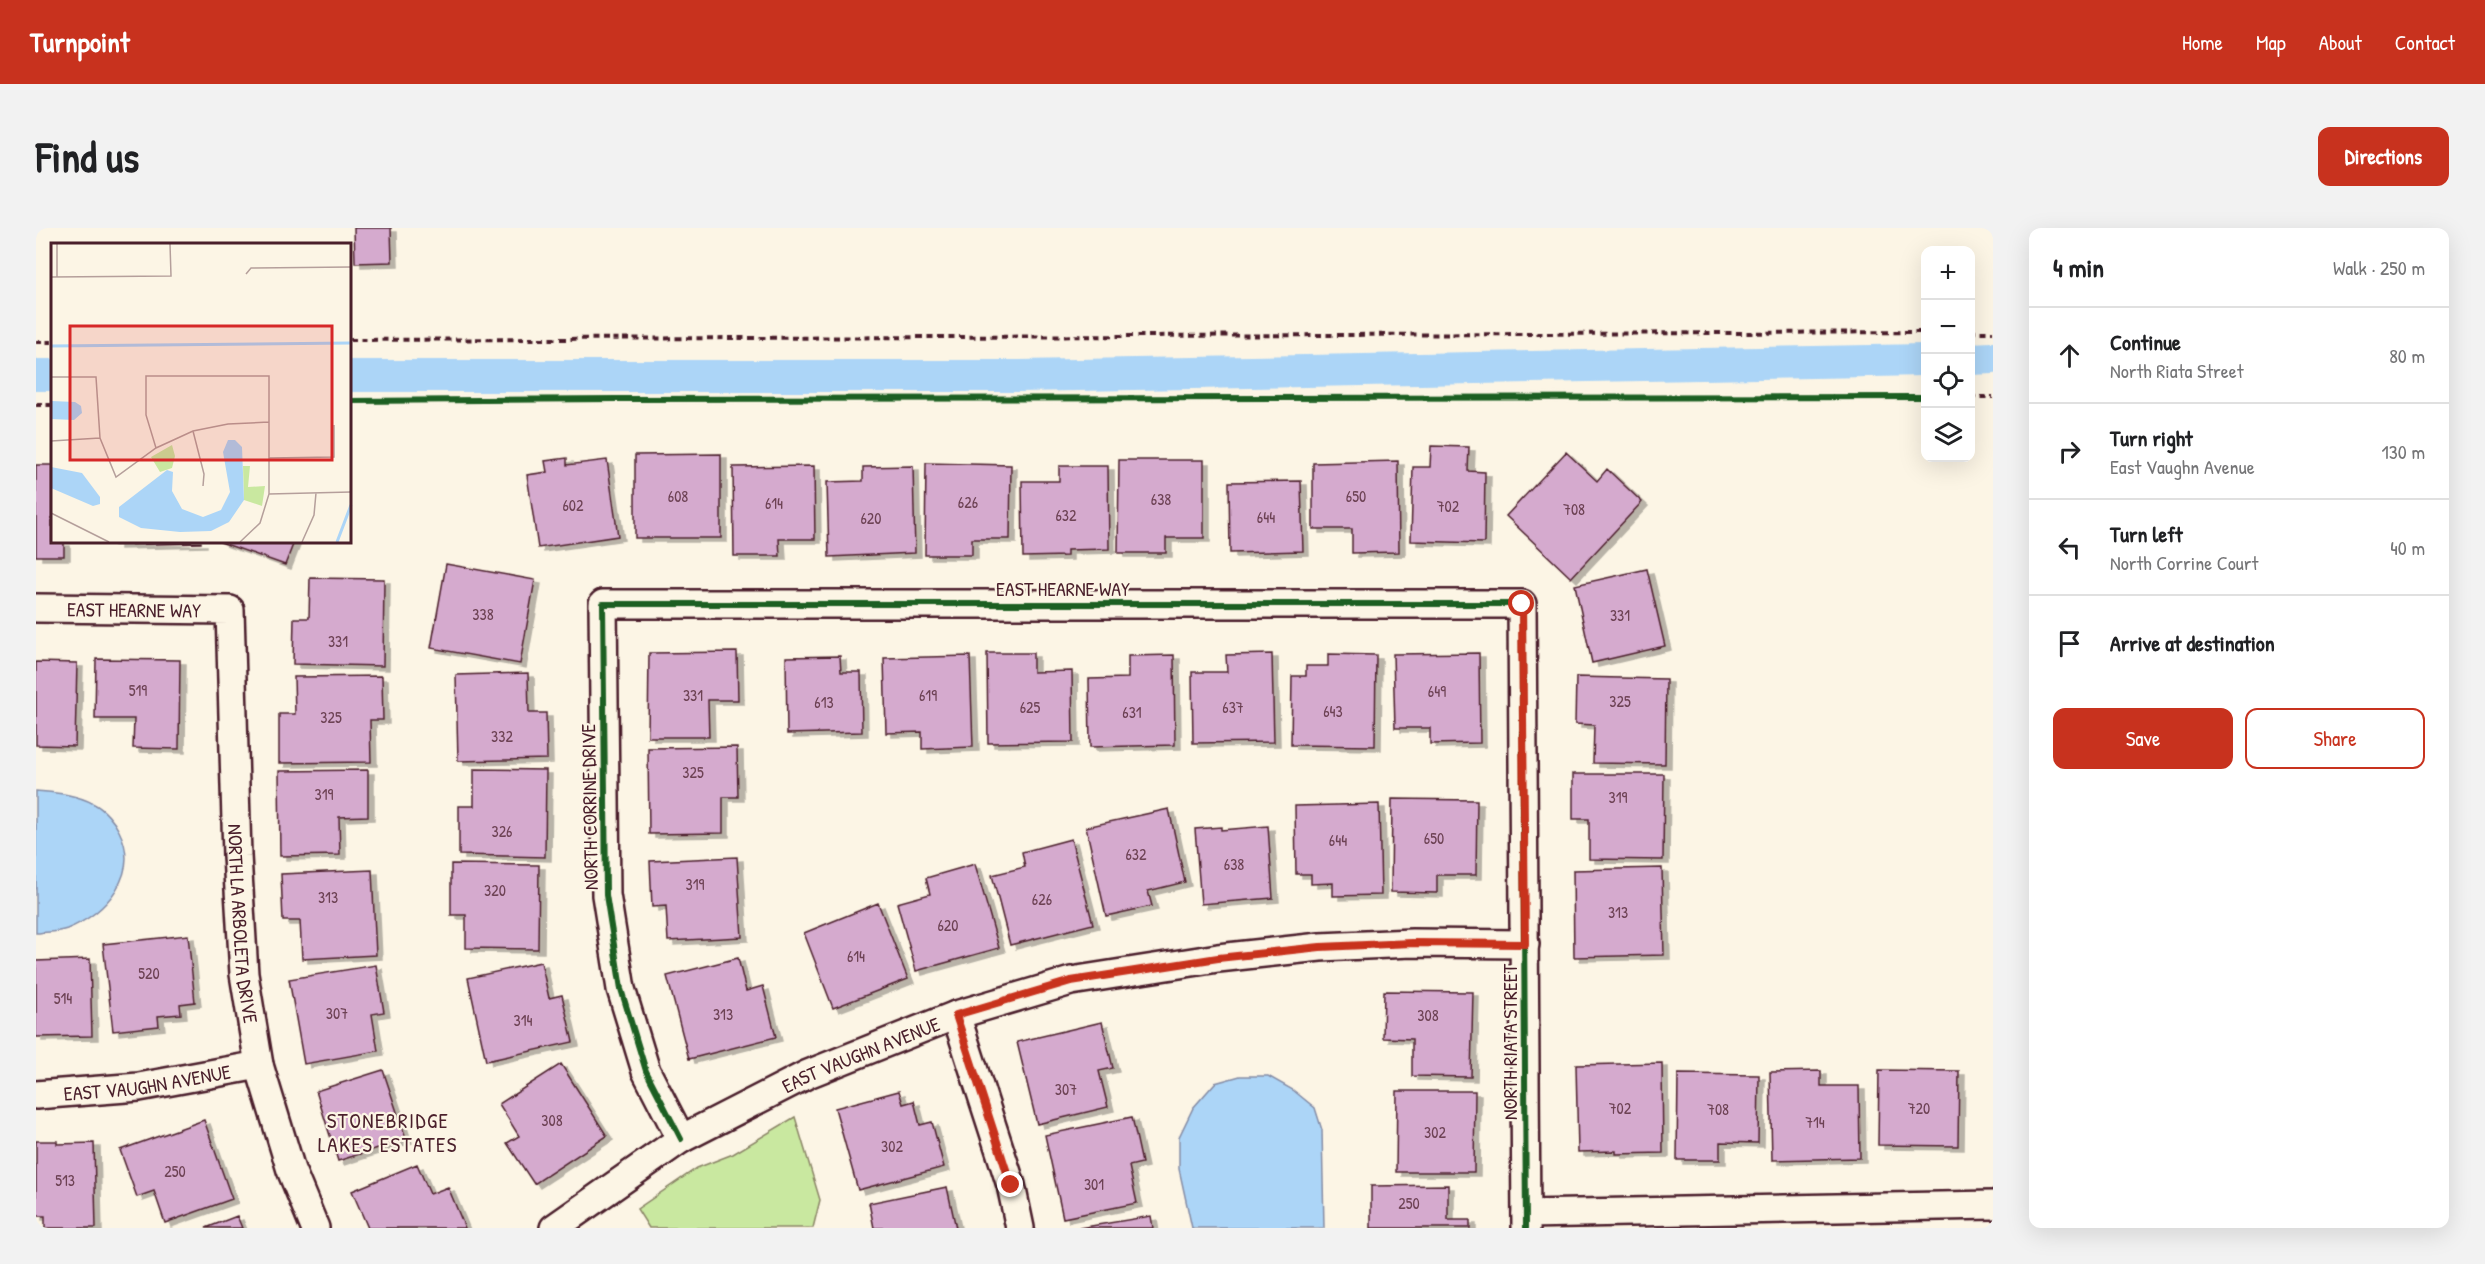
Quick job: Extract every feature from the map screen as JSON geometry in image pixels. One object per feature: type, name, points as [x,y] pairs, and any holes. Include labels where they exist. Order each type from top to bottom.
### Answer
[{"type":"street","name":"EAST HEARNE WAY","points":[[603,604],[1522,604]]},
{"type":"street","name":"NORTH CORRINE DRIVE","points":[[603,604],[606,896],[621,988],[646,1071],[681,1139]]},
{"type":"street","name":"NORTH RIATA STREET","points":[[1522,604],[1526,1221]]},
{"type":"street","name":"EAST HEARNE WAY","points":[[36,608],[230,610]]},
{"type":"street","name":"NORTH LA ARBOLETA DRIVE","points":[[230,610],[237,856],[244,962],[259,1065],[291,1170],[315,1228]]},
{"type":"street","name":"EAST VAUGHN AVENUE","points":[[554,1228],[681,1139],[808,1074],[956,1015],[1071,981],[1218,958],[1320,947],[1412,943],[1525,944]]},
{"type":"street","points":[[956,1015],[1011,1185],[1020,1228]]},
{"type":"street","name":"EAST VAUGHN AVENUE","points":[[36,1095],[139,1087],[259,1065]]},
{"type":"street","points":[[1526,1221],[1993,1205]]},
{"type":"path","points":[[351,340],[1921,332]]},
{"type":"path","points":[[1975,332],[1993,332]]},
{"type":"path","points":[[351,402],[618,399],[1921,397]]},
{"type":"path","points":[[1975,397],[1993,397]]},
{"type":"green space","points":[[795,1117],[820,1200],[813,1228],[649,1228],[637,1209],[697,1168],[733,1154]]},
{"type":"water","points":[[36,791],[73,796],[101,809],[112,819],[119,831],[125,847],[126,862],[116,890],[95,913],[67,929],[39,933],[36,933]]},
{"type":"water","points":[[1240,1076],[1268,1076],[1293,1090],[1315,1108],[1322,1130],[1324,1228],[1192,1228],[1179,1169],[1179,1137],[1193,1108],[1215,1083]]},
{"type":"building","points":[[354,228],[391,228],[392,262],[355,263]]},
{"type":"building","points":[[1431,446],[1469,447],[1468,471],[1485,472],[1484,543],[1411,541],[1413,467],[1430,467]]},
{"type":"building","points":[[1566,452],[1597,481],[1607,469],[1642,502],[1571,578],[1506,516]]},
{"type":"building","points":[[721,454],[721,538],[635,538],[635,455]]},
{"type":"building","points":[[567,458],[567,465],[607,460],[618,536],[538,548],[527,475],[547,472],[545,461]]},
{"type":"building","points":[[1119,460],[1204,460],[1204,538],[1166,538],[1166,553],[1118,553]]},
{"type":"building","points":[[1398,461],[1399,552],[1352,553],[1352,529],[1313,529],[1313,463]]},
{"type":"building","points":[[926,463],[1011,465],[1010,539],[972,539],[972,555],[925,555]]},
{"type":"building","points":[[36,465],[51,465],[51,543],[64,543],[64,556],[36,556]]},
{"type":"building","points":[[814,466],[815,539],[779,539],[780,556],[734,556],[733,467]]},
{"type":"building","points":[[913,466],[915,553],[829,557],[827,482],[863,481],[863,467]]},
{"type":"building","points":[[1059,466],[1108,466],[1109,549],[1067,550],[1067,556],[1023,557],[1022,481],[1059,481]]},
{"type":"building","points":[[1301,481],[1303,551],[1230,553],[1229,482]]},
{"type":"building","points":[[114,543],[201,543],[114,545]]},
{"type":"building","points":[[223,543],[294,543],[285,565]]},
{"type":"building","points":[[446,564],[535,580],[520,664],[431,648]]},
{"type":"building","points":[[1647,569],[1665,646],[1592,663],[1575,585]]},
{"type":"building","points":[[310,578],[384,579],[383,666],[293,664],[294,618],[309,618]]},
{"type":"building","points":[[737,652],[738,700],[708,700],[709,737],[648,737],[649,653]]},
{"type":"building","points":[[987,653],[1033,653],[1033,672],[1072,671],[1073,742],[988,743]]},
{"type":"building","points":[[1479,653],[1480,743],[1430,744],[1430,728],[1395,728],[1393,654]]},
{"type":"building","points":[[1272,654],[1274,742],[1193,743],[1192,672],[1227,672],[1226,655]]},
{"type":"building","points":[[1328,654],[1376,655],[1375,746],[1291,745],[1292,676],[1306,676],[1306,666],[1328,666]]},
{"type":"building","points":[[1174,655],[1175,745],[1090,747],[1089,679],[1128,678],[1128,656]]},
{"type":"building","points":[[840,656],[841,672],[861,672],[862,732],[787,734],[786,657]]},
{"type":"building","points":[[970,656],[973,747],[922,749],[922,732],[886,733],[884,658]]},
{"type":"building","points":[[96,659],[180,660],[179,749],[133,748],[134,719],[95,719]]},
{"type":"building","points":[[36,662],[77,663],[75,746],[36,745]]},
{"type":"building","points":[[528,673],[529,713],[546,713],[547,759],[458,761],[456,675]]},
{"type":"building","points":[[382,676],[383,720],[370,720],[371,762],[279,763],[279,714],[295,714],[294,677]]},
{"type":"building","points":[[1576,677],[1666,679],[1665,764],[1593,763],[1594,725],[1575,724]]},
{"type":"building","points":[[737,747],[738,797],[723,797],[723,833],[649,834],[648,748]]},
{"type":"building","points":[[474,769],[546,770],[545,857],[459,855],[459,806],[474,806]]},
{"type":"building","points":[[368,770],[368,816],[339,817],[340,855],[280,856],[279,771]]},
{"type":"building","points":[[1573,774],[1664,774],[1663,860],[1589,859],[1589,819],[1573,819]]},
{"type":"building","points":[[1392,799],[1477,800],[1476,875],[1437,875],[1437,893],[1391,892]]},
{"type":"building","points":[[1379,804],[1381,895],[1333,896],[1333,883],[1311,884],[1311,874],[1296,874],[1295,806]]},
{"type":"building","points":[[1169,809],[1185,882],[1148,891],[1152,906],[1106,916],[1086,827]]},
{"type":"building","points":[[1268,826],[1273,898],[1201,904],[1195,829],[1221,827],[1221,830]]},
{"type":"building","points":[[1071,839],[1093,924],[1010,945],[992,875],[1025,867],[1022,852]]},
{"type":"building","points":[[737,857],[742,937],[668,941],[666,906],[652,907],[650,861]]},
{"type":"building","points":[[451,864],[539,865],[538,949],[466,948],[466,915],[451,915]]},
{"type":"building","points":[[975,864],[999,948],[916,971],[897,903],[930,894],[926,878]]},
{"type":"building","points":[[1662,868],[1664,955],[1574,957],[1573,870]]},
{"type":"building","points":[[372,870],[376,955],[302,959],[300,921],[283,921],[281,874]]},
{"type":"building","points":[[878,903],[908,979],[833,1008],[804,933]]},
{"type":"building","points":[[188,935],[195,1002],[180,1004],[181,1014],[158,1016],[159,1026],[113,1031],[103,944]]},
{"type":"building","points":[[738,958],[746,991],[763,986],[776,1037],[689,1059],[667,976]]},
{"type":"building","points":[[90,959],[92,1036],[36,1037],[36,961]]},
{"type":"building","points":[[541,962],[549,998],[562,995],[573,1042],[486,1061],[468,978]]},
{"type":"building","points":[[376,965],[384,1012],[372,1014],[378,1051],[304,1064],[289,979]]},
{"type":"building","points":[[1384,991],[1473,992],[1471,1077],[1412,1076],[1412,1039],[1383,1038]]},
{"type":"building","points":[[1102,1022],[1113,1068],[1099,1071],[1108,1107],[1037,1124],[1017,1042]]},
{"type":"building","points":[[1662,1063],[1663,1153],[1578,1152],[1576,1065]]},
{"type":"building","points":[[561,1064],[607,1136],[534,1184],[507,1143],[519,1136],[499,1104]]},
{"type":"building","points":[[383,1070],[406,1139],[338,1161],[316,1091]]},
{"type":"building","points":[[1879,1070],[1959,1071],[1958,1146],[1878,1145]]},
{"type":"building","points":[[1821,1071],[1821,1086],[1859,1086],[1860,1158],[1772,1160],[1770,1072]]},
{"type":"building","points":[[1678,1074],[1759,1075],[1758,1143],[1720,1142],[1720,1160],[1677,1160]]},
{"type":"building","points":[[899,1091],[903,1104],[914,1101],[920,1125],[932,1122],[944,1167],[858,1190],[835,1108]]},
{"type":"building","points":[[1397,1091],[1475,1091],[1474,1172],[1396,1172]]},
{"type":"building","points":[[1132,1117],[1142,1163],[1129,1166],[1137,1203],[1063,1218],[1045,1135]]},
{"type":"building","points":[[204,1120],[232,1199],[165,1223],[154,1191],[137,1197],[120,1150]]},
{"type":"building","points":[[36,1141],[57,1141],[57,1144],[94,1143],[96,1228],[45,1228],[45,1216],[36,1216]]},
{"type":"building","points":[[417,1164],[430,1194],[448,1187],[465,1228],[368,1228],[352,1191]]},
{"type":"building","points":[[1448,1185],[1448,1220],[1470,1220],[1470,1228],[1371,1228],[1371,1186]]},
{"type":"building","points":[[947,1187],[956,1228],[874,1228],[869,1203]]},
{"type":"building","points":[[237,1216],[242,1228],[206,1228]]},
{"type":"building","points":[[1151,1216],[1153,1228],[1079,1228]]},
{"type":"waterway","points":[[1975,359],[1993,358]]},
{"type":"waterway","points":[[351,376],[1019,376],[1921,360]]},
{"type":"waterway","points":[[36,375],[51,375]]},
{"type":"cycle path","points":[[351,401],[1921,397]]},
{"type":"cycle path","points":[[681,1139],[646,1071],[621,989],[606,895],[603,604],[1522,604],[1526,1228]]},
{"type":"district","name":"STONEBRIDGE LAKES ESTATES","points":[[388,1132]]},
{"type":"route","points":[[1011,1185],[956,1015],[1071,981],[1218,958],[1320,947],[1412,943],[1525,944],[1522,604]]}]
